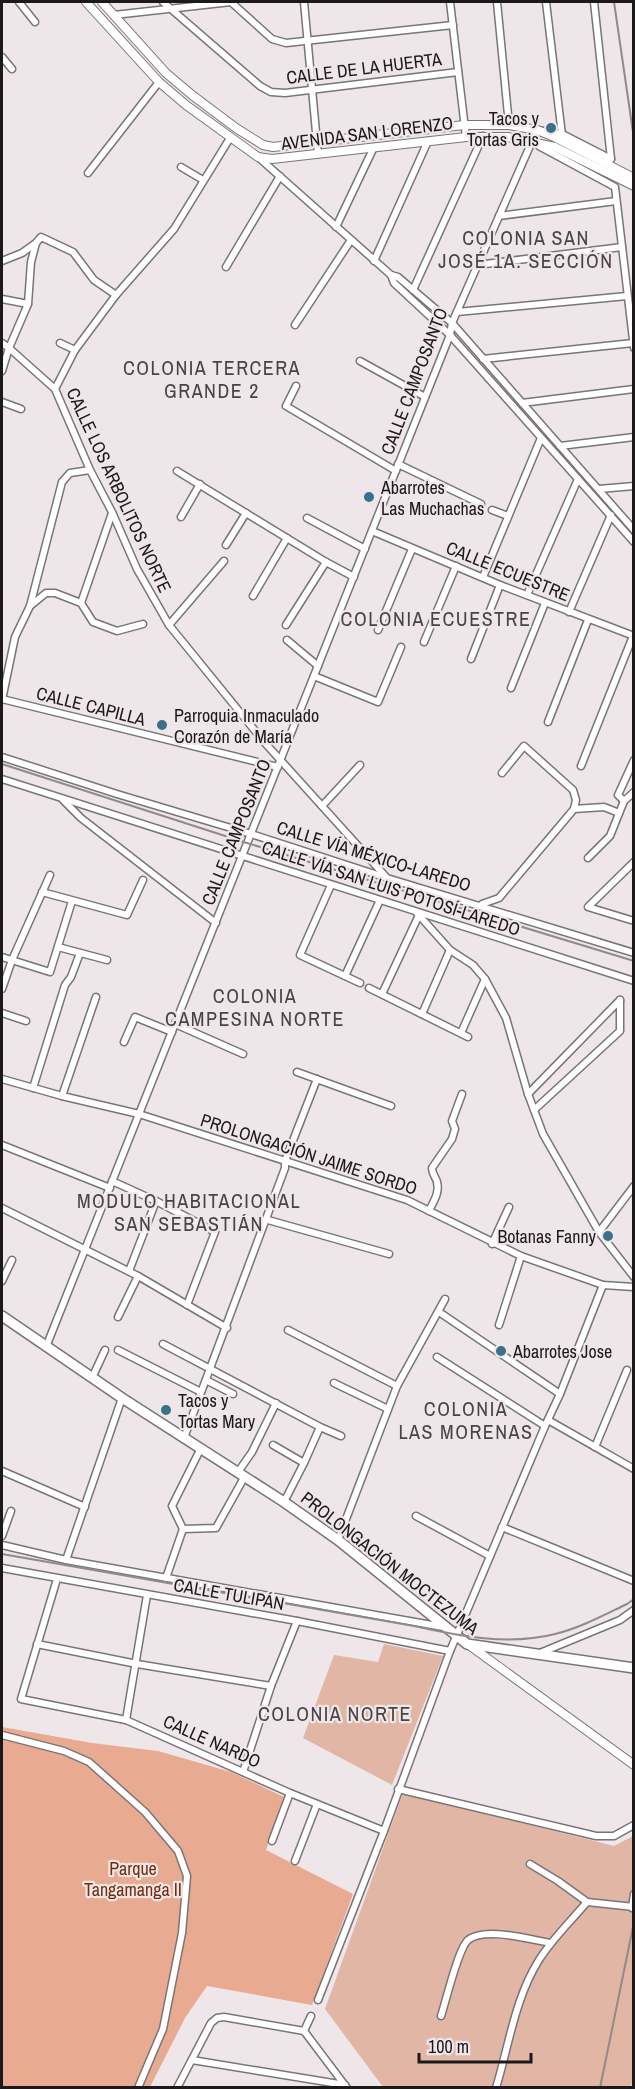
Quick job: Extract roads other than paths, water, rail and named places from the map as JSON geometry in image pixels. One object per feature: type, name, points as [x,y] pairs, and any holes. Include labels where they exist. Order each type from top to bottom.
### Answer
[{"type":"main road","name":"PROLONGACIÓN MOCTEZUMA","points":[[2,1316],[338,1540],[467,1644]]},
{"type":"main road","points":[[467,1644],[633,1668]]},
{"type":"street","points":[[19,2],[35,22]]},
{"type":"street","name":"AVENIDA SAN LORENZO","points":[[86,2],[159,82],[258,157],[272,159],[466,137],[507,137],[581,155],[633,178]]},
{"type":"street","name":"AVENIDA SAN LORENZO","points":[[102,2],[175,81],[236,128],[263,145],[273,147],[464,125],[509,125],[561,137],[611,159],[594,2]]},
{"type":"street","name":"CALLE DE LA HUERTA","points":[[163,2],[260,86],[271,92],[285,93],[458,72]]},
{"type":"street","points":[[114,15],[231,2],[272,39],[286,43],[453,25]]},
{"type":"street","points":[[304,2],[318,154]]},
{"type":"street","points":[[450,2],[466,137]]},
{"type":"street","points":[[497,2],[509,125]]},
{"type":"street","points":[[546,2],[561,137]]},
{"type":"street","points":[[2,57],[12,69]]},
{"type":"street","points":[[88,173],[159,82]]},
{"type":"street","name":"CALLE CAMPOSANTO","points":[[46,1347],[450,336],[452,323],[537,130]]},
{"type":"street","points":[[390,133],[392,145]]},
{"type":"street","points":[[413,290],[483,136]]},
{"type":"street","name":"AVENIDA SAN LORENZO","points":[[561,137],[581,155],[633,186]]},
{"type":"street","points":[[55,389],[75,350],[116,295],[174,230],[230,138]]},
{"type":"street","points":[[374,261],[428,141]]},
{"type":"street","name":"AVENIDA SAN LORENZO","points":[[532,142],[615,187],[616,201]]},
{"type":"street","points":[[263,145],[258,157],[374,261],[391,275],[398,277],[452,323],[633,530]]},
{"type":"street","points":[[336,227],[374,147]]},
{"type":"street","points":[[181,167],[203,180]]},
{"type":"street","points":[[226,267],[280,176]]},
{"type":"street","points":[[499,216],[616,201],[633,348]]},
{"type":"street","points":[[39,240],[73,252],[94,280],[116,295]]},
{"type":"street","points":[[2,261],[22,253],[39,240]]},
{"type":"street","points":[[2,371],[28,304],[31,262],[39,240]]},
{"type":"street","points":[[295,325],[351,240]]},
{"type":"street","points":[[477,266],[622,247]]},
{"type":"street","points":[[391,275],[394,283],[450,336],[633,542]]},
{"type":"street","points":[[457,312],[627,296]]},
{"type":"street","points":[[2,298],[28,304]]},
{"type":"street","points":[[60,343],[75,350]]},
{"type":"street","points":[[483,359],[633,343]]},
{"type":"street","name":"CALLE LOS ARBOLITOS NORTE","points":[[2,344],[55,389],[137,569],[169,625],[265,743],[387,878]]},
{"type":"street","points":[[360,361],[425,397]]},
{"type":"street","points":[[296,386],[286,406],[397,468],[481,504]]},
{"type":"street","points":[[522,403],[633,388]]},
{"type":"street","points":[[2,402],[21,409]]},
{"type":"street","points":[[560,446],[633,437]]},
{"type":"street","points":[[483,577],[541,438]]},
{"type":"street","points":[[2,699],[15,637],[30,606],[62,482],[70,473],[90,470]]},
{"type":"street","points":[[177,471],[354,577]]},
{"type":"street","points":[[527,595],[578,479]]},
{"type":"street","points":[[181,518],[200,484]]},
{"type":"street","points":[[599,489],[633,486]]},
{"type":"street","points":[[492,510],[508,516]]},
{"type":"street","points":[[81,603],[112,512]]},
{"type":"street","points":[[226,545],[246,513]]},
{"type":"street","points":[[569,612],[611,515]]},
{"type":"street","points":[[306,518],[365,549]]},
{"type":"street","name":"CALLE ECUESTRE","points":[[372,531],[500,585],[633,636]]},
{"type":"street","points":[[253,596],[287,538]]},
{"type":"street","points":[[378,630],[412,549]]},
{"type":"street","points":[[169,625],[224,561]]},
{"type":"street","points":[[286,625],[326,562]]},
{"type":"street","points":[[424,642],[456,566]]},
{"type":"street","points":[[471,659],[500,585]]},
{"type":"street","points":[[30,606],[46,593],[55,593],[81,603],[93,622],[117,631],[143,624]]},
{"type":"street","points":[[511,688],[545,603]]},
{"type":"street","points":[[548,722],[588,620]]},
{"type":"street","points":[[581,766],[633,636]]},
{"type":"street","points":[[286,640],[318,666]]},
{"type":"street","points":[[314,676],[378,702],[401,647]]},
{"type":"street","name":"CALLE CAPILLA","points":[[2,699],[278,767]]},
{"type":"street","points":[[478,904],[499,898],[574,809],[576,800],[573,790],[524,746],[502,773]]},
{"type":"street","name":"CALLE VÍA MÉXICO-LAREDO","points":[[2,757],[633,953]]},
{"type":"street","points":[[624,801],[618,795],[633,760]]},
{"type":"street","points":[[322,806],[360,765]]},
{"type":"street","name":"CALLE VÍA SAN LUIS POTOSÍ-LAREDO","points":[[2,779],[633,981]]},
{"type":"street","points":[[588,858],[610,836],[624,801],[633,792]]},
{"type":"street","points":[[63,799],[81,818],[216,923]]},
{"type":"street","points":[[574,809],[604,807],[619,813]]},
{"type":"street","points":[[633,862],[588,907],[633,921]]},
{"type":"street","points":[[626,869],[633,871]]},
{"type":"street","points":[[2,989],[12,960],[50,875]]},
{"type":"street","points":[[42,892],[127,915],[143,880]]},
{"type":"street","points":[[331,885],[300,955],[360,983]]},
{"type":"street","points":[[345,976],[380,900]]},
{"type":"street","points":[[2,957],[50,972],[72,901]]},
{"type":"street","points":[[382,994],[417,913],[450,950],[473,965],[485,979],[506,1018],[528,1094],[543,1134],[598,1232],[633,1277]]},
{"type":"street","points":[[58,947],[107,960]]},
{"type":"street","points":[[422,1014],[450,950]]},
{"type":"street","points":[[33,1088],[65,985],[80,953]]},
{"type":"street","points":[[461,1033],[485,979]]},
{"type":"street","points":[[369,988],[468,1037]]},
{"type":"street","points":[[62,1096],[96,997]]},
{"type":"street","points":[[528,1094],[620,1000],[620,1031],[534,1110]]},
{"type":"street","points":[[2,1013],[26,1021]]},
{"type":"street","points":[[124,1042],[135,1017],[172,1032]]},
{"type":"street","points":[[175,1024],[243,1054]]},
{"type":"street","points":[[297,1072],[391,1106]]},
{"type":"street","name":"PROLONGACIÓN JAIME SORDO","points":[[2,1079],[139,1114],[407,1200],[520,1256],[603,1285],[633,1287]]},
{"type":"street","points":[[184,1438],[268,1220],[285,1168],[285,1161],[317,1079]]},
{"type":"street","points":[[429,1211],[439,1192],[432,1168],[452,1139],[455,1129],[452,1121],[462,1094]]},
{"type":"street","points":[[2,1145],[156,1201],[215,1232],[187,1305]]},
{"type":"street","points":[[598,1232],[633,1185]]},
{"type":"street","points":[[129,1271],[156,1201]]},
{"type":"street","points":[[492,1244],[509,1207]]},
{"type":"street","points":[[2,1208],[129,1271],[227,1328]]},
{"type":"street","points":[[268,1220],[389,1254]]},
{"type":"street","points":[[499,1325],[520,1256]]},
{"type":"street","points":[[2,1281],[12,1260]]},
{"type":"street","points":[[118,1317],[138,1276]]},
{"type":"street","points":[[318,2000],[384,1831],[450,1651],[560,1394],[603,1285]]},
{"type":"street","points":[[338,1540],[397,1386],[445,1299]]},
{"type":"street","points":[[439,1312],[560,1394]]},
{"type":"street","points":[[288,1330],[397,1386]]},
{"type":"street","points":[[163,1344],[341,1436]]},
{"type":"street","points":[[92,1378],[105,1350]]},
{"type":"street","points":[[118,1350],[201,1392]]},
{"type":"street","points":[[437,1357],[546,1423],[633,1469]]},
{"type":"street","points":[[596,1448],[627,1370]]},
{"type":"street","points":[[206,1380],[233,1394]]},
{"type":"street","points":[[334,1383],[388,1409]]},
{"type":"street","points":[[66,1560],[122,1398]]},
{"type":"street","points":[[183,1529],[216,1528],[276,1403]]},
{"type":"street","points":[[284,1502],[320,1427]]},
{"type":"street","points":[[273,1445],[304,1463]]},
{"type":"street","points":[[166,1578],[183,1529],[172,1506],[201,1448]]},
{"type":"street","points":[[2,1471],[85,1507]]},
{"type":"street","points":[[2,1536],[11,1511]]},
{"type":"street","points":[[416,1516],[490,1556]]},
{"type":"street","points":[[502,1527],[633,1581]]},
{"type":"street","points":[[2,1545],[66,1560],[446,1627]]},
{"type":"street","name":"CALLE TULIPÁN","points":[[2,1568],[450,1651]]},
{"type":"street","points":[[57,1579],[37,1644],[137,1664],[271,1686]]},
{"type":"street","points":[[126,1720],[147,1595]]},
{"type":"street","points":[[540,1653],[620,1620],[633,1610]]},
{"type":"street","points":[[243,1772],[271,1686],[297,1621]]},
{"type":"street","name":"CALLE NARDO","points":[[37,1644],[21,1699],[126,1720],[290,1793],[384,1831]]},
{"type":"street","name":"PROLONGACIÓN MOCTEZUMA","points":[[467,1644],[633,1765]]},
{"type":"street","points":[[2,1735],[63,1751],[89,1762],[145,1812],[178,1851],[187,1876],[182,1933],[163,2029],[138,2088]]},
{"type":"street","points":[[398,1789],[597,1836],[614,1836],[633,1825]]},
{"type":"street","points":[[272,1841],[290,1793]]},
{"type":"street","points":[[295,1861],[317,1804]]},
{"type":"street","points":[[530,1864],[587,1902],[633,1908],[633,1894]]},
{"type":"street","points":[[496,2088],[526,1984],[551,1943],[587,1902]]},
{"type":"street","points":[[441,2016],[460,1953],[467,1941],[479,1935],[508,1935],[551,1943]]},
{"type":"street","points":[[304,2031],[311,2016]]},
{"type":"street","points":[[177,2088],[211,2023],[217,2018],[224,2017],[304,2031],[346,2086]]},
{"type":"street","points":[[192,2060],[346,2086]]},
{"type":"railway","points":[[614,2],[634,139]]},
{"type":"railway","points":[[2,764],[247,843],[634,961]]},
{"type":"railway","points":[[2,1554],[484,1638],[538,1638],[555,1634],[592,1621],[634,1599]]},
{"type":"railway","points":[[600,2088],[634,1922]]},
{"type":"place","name":"Tacos y Tortas Gris","points":[[551,128]]},
{"type":"place","name":"Abarrotes Las Muchachas","points":[[369,497]]},
{"type":"place","name":"Parroquia Inmaculado Corazón de María","points":[[162,725]]},
{"type":"place","name":"Botanas Fanny","points":[[608,1236]]},
{"type":"place","name":"Abarrotes Jose","points":[[501,1351]]},
{"type":"place","name":"Tacos y Tortas Mary","points":[[166,1410]]},
{"type":"district","name":"COLONIA SAN JOSÉ 1A. SECCIÓN","points":[[526,248]]},
{"type":"district","name":"COLONIA TERCERA GRANDE 2","points":[[212,378]]},
{"type":"district","name":"COLONIA ECUESTRE","points":[[436,618]]},
{"type":"district","name":"COLONIA CAMPESINA NORTE","points":[[255,1006]]},
{"type":"district","name":"MODULO HABITACIONAL SAN SEBASTIÁN","points":[[189,1212]]},
{"type":"district","name":"COLONIA LAS MORENAS","points":[[466,1420]]},
{"type":"district","name":"COLONIA NORTE","points":[[335,1713]]},
{"type":"park label","name":"Parque Tangamanga II","points":[[133,1878]]}]
